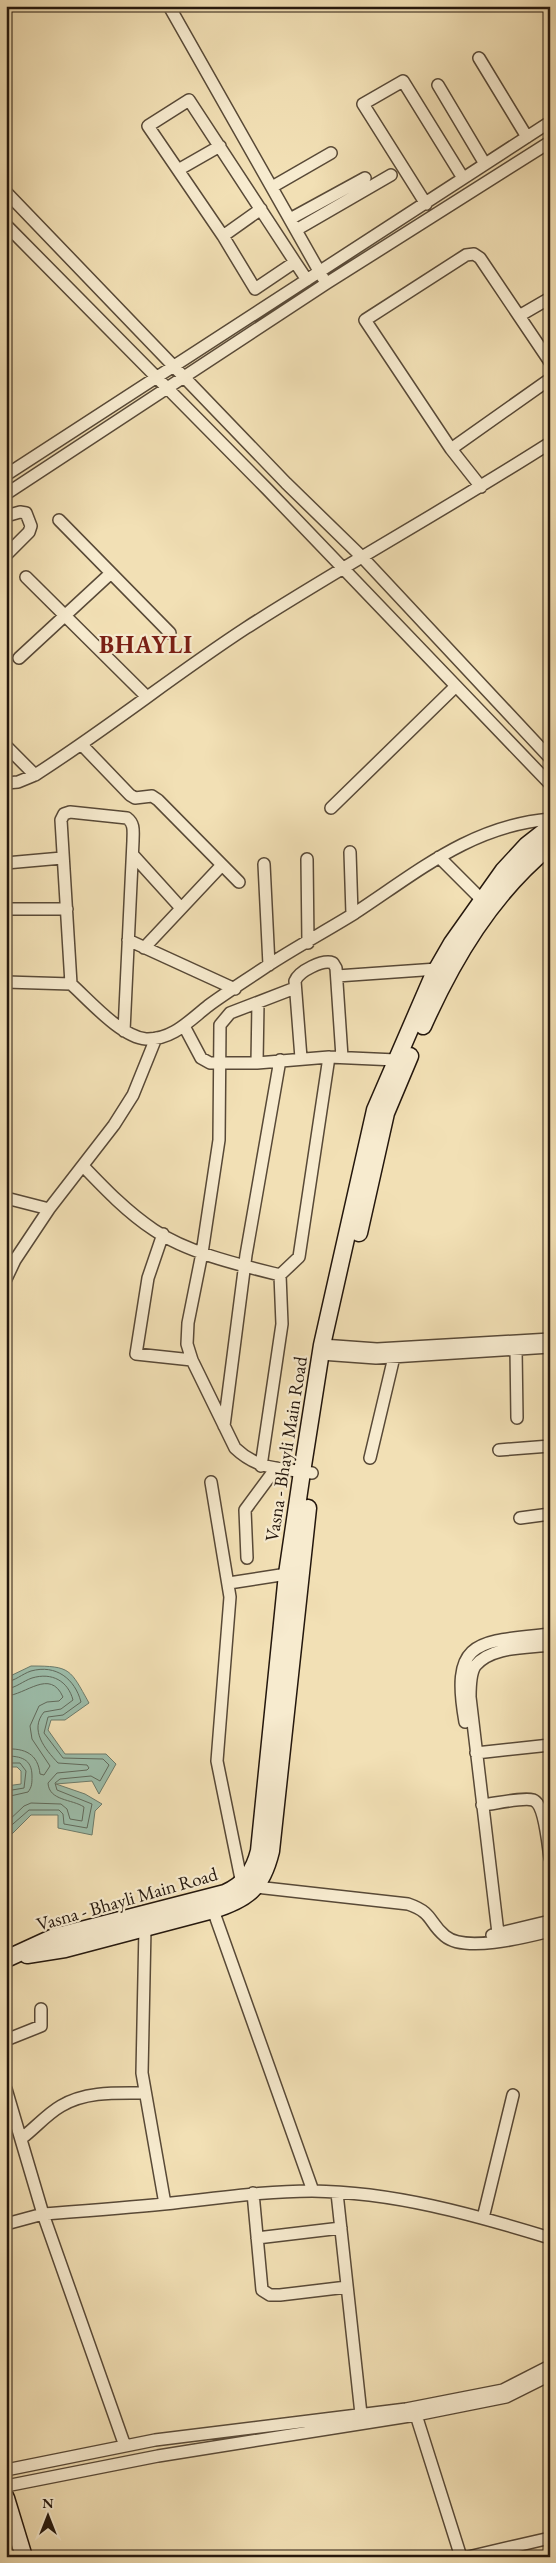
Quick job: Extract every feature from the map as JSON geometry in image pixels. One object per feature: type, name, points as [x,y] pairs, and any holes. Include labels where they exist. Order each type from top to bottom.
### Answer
[{"type":"main road","name":"Vasna - Bhayli Main Road","points":[[249,1886],[259,1850],[287,1574],[307,1472],[327,1350],[375,1110],[437,970],[452,943],[503,871],[527,845],[550,827]]},
{"type":"main road","name":"Vasna - Bhayli Main Road","points":[[327,1350],[386,1113],[442,983],[482,921],[516,878],[550,846]]},
{"type":"main road","name":"Vasna - Bhayli Main Road","points":[[7,1958],[65,1949],[234,1904],[249,1886],[266,1871],[271,1851],[307,1472]]},
{"type":"main road","name":"Vasna - Bhayli Main Road","points":[[7,1958],[54,1937],[249,1886]]},
{"type":"main road","points":[[6,2498],[24,2557]]},
{"type":"main road","points":[[6,2530],[15,2557]]},
{"type":"street","points":[[169,6],[327,284]]},
{"type":"street","points":[[479,58],[527,136]]},
{"type":"street","points":[[426,204],[363,104],[403,81],[463,178]]},
{"type":"street","points":[[438,85],[485,164]]},
{"type":"street","points":[[295,262],[255,289],[223,236],[148,126],[189,100],[307,280]]},
{"type":"street","points":[[6,475],[550,122]]},
{"type":"street","points":[[6,494],[327,284],[550,142]]},
{"type":"street","points":[[178,170],[220,146]]},
{"type":"street","points":[[272,187],[330,152]]},
{"type":"street","points":[[293,225],[390,175]]},
{"type":"street","points":[[293,225],[365,178]]},
{"type":"street","points":[[6,192],[362,558],[550,758]]},
{"type":"street","points":[[223,236],[261,209]]},
{"type":"street","points":[[6,224],[156,378],[197,417],[550,784]]},
{"type":"street","points":[[481,487],[450,449],[365,320],[466,255],[474,254],[480,258],[550,362]]},
{"type":"street","points":[[519,316],[550,298]]},
{"type":"street","points":[[450,449],[550,379]]},
{"type":"street","points":[[6,783],[35,775],[209,653],[342,568],[481,487],[550,442]]},
{"type":"street","points":[[6,516],[20,512],[26,513],[31,526],[29,532],[6,555]]},
{"type":"street","points":[[59,520],[170,634]]},
{"type":"street","points":[[19,658],[111,573]]},
{"type":"street","points":[[26,577],[147,697]]},
{"type":"street","points":[[330,808],[456,686]]},
{"type":"street","points":[[81,744],[130,795],[135,798],[152,796],[158,800],[239,882]]},
{"type":"street","points":[[6,746],[35,775]]},
{"type":"street","points":[[70,984],[61,820],[64,814],[70,812],[127,818],[132,822],[132,855],[124,1031]]},
{"type":"street","points":[[6,982],[70,984],[124,1031],[144,1039],[156,1038],[184,1026],[268,965],[308,943],[462,842],[509,824],[550,819]]},
{"type":"street","points":[[350,852],[352,914]]},
{"type":"street","points":[[132,855],[181,908]]},
{"type":"street","points":[[439,857],[482,900]]},
{"type":"street","points":[[6,863],[62,858]]},
{"type":"street","points":[[308,859],[308,943]]},
{"type":"street","points":[[264,864],[268,965]]},
{"type":"street","points":[[144,948],[222,865]]},
{"type":"street","points":[[6,908],[67,910]]},
{"type":"street","points":[[128,940],[235,989]]},
{"type":"street","points":[[301,1058],[295,981],[299,975],[326,962],[333,963],[337,976],[342,1056]]},
{"type":"street","points":[[337,976],[437,970]]},
{"type":"street","points":[[295,988],[230,1013],[220,1025],[219,1140],[202,1253],[188,1323],[187,1344],[192,1360],[235,1448],[245,1458],[261,1466],[307,1472]]},
{"type":"street","points":[[257,1063],[258,1003]]},
{"type":"street","points":[[184,1026],[201,1058],[210,1062],[257,1063],[342,1056],[396,1060]]},
{"type":"street","points":[[6,1279],[15,1260],[49,1209],[83,1166],[133,1095],[156,1038]]},
{"type":"street","points":[[261,1466],[282,1324],[280,1275],[299,1256],[329,1057]]},
{"type":"street","points":[[224,1426],[244,1267],[280,1060]]},
{"type":"street","points":[[83,1166],[113,1198],[156,1231],[202,1253],[244,1267],[280,1275]]},
{"type":"street","points":[[6,1198],[49,1209]]},
{"type":"street","points":[[163,1234],[148,1278],[136,1354],[192,1360]]},
{"type":"street","points":[[327,1350],[550,1339]]},
{"type":"street","points":[[327,1350],[376,1358],[550,1348]]},
{"type":"street","points":[[516,1349],[517,1418]]},
{"type":"street","points":[[370,1458],[394,1357]]},
{"type":"street","points":[[499,1450],[550,1446]]},
{"type":"street","points":[[246,1558],[245,1510],[276,1468]]},
{"type":"street","points":[[211,1482],[230,1597],[217,1761],[249,1886],[408,1904],[420,1908],[431,1916],[445,1936],[457,1942],[501,1942],[550,1931]]},
{"type":"street","points":[[520,1518],[550,1514]]},
{"type":"street","points":[[229,1583],[287,1574]]},
{"type":"street","points":[[485,1830],[462,1702],[460,1682],[463,1664],[469,1652],[479,1645],[499,1640],[550,1634]]},
{"type":"street","points":[[498,1933],[470,1697],[474,1667],[492,1653],[550,1645]]},
{"type":"street","points":[[476,1753],[550,1744]]},
{"type":"street","points":[[482,1805],[528,1799],[537,1802],[542,1809],[550,1858]]},
{"type":"street","points":[[213,1910],[313,2191]]},
{"type":"street","points":[[475,1942],[498,1933],[550,1921]]},
{"type":"street","points":[[145,1928],[142,2057],[145,2093],[165,2204]]},
{"type":"street","points":[[6,2040],[41,2026],[41,2009]]},
{"type":"street","points":[[6,2089],[43,2214],[126,2446]]},
{"type":"street","points":[[22,2138],[60,2106],[78,2098],[112,2093],[145,2093]]},
{"type":"street","points":[[483,2218],[512,2095]]},
{"type":"street","points":[[6,2224],[43,2214],[165,2204],[253,2193],[313,2191],[435,2206],[550,2238]]},
{"type":"street","points":[[253,2193],[262,2290],[270,2295],[347,2287]]},
{"type":"street","points":[[337,2193],[361,2414]]},
{"type":"street","points":[[257,2238],[341,2228]]},
{"type":"street","points":[[6,2470],[155,2440],[406,2408],[503,2390],[550,2366]]},
{"type":"street","points":[[6,2486],[158,2456],[416,2415],[506,2397],[550,2376]]},
{"type":"street","points":[[406,2408],[416,2415],[462,2557]]},
{"type":"street","points":[[468,2557],[550,2538]]},
{"type":"water","points":[[31,1666],[54,1667],[68,1672],[78,1683],[89,1703],[65,1720],[51,1720],[48,1730],[65,1754],[106,1754],[116,1764],[99,1794],[92,1781],[56,1784],[85,1794],[102,1804],[95,1811],[92,1835],[58,1828],[58,1815],[31,1815],[11,1835],[6,1835],[6,1786],[21,1784],[21,1771],[17,1767],[6,1767],[6,1678]]},
{"type":"district","name":"BHAYLI","points":[[146,644]]}]
